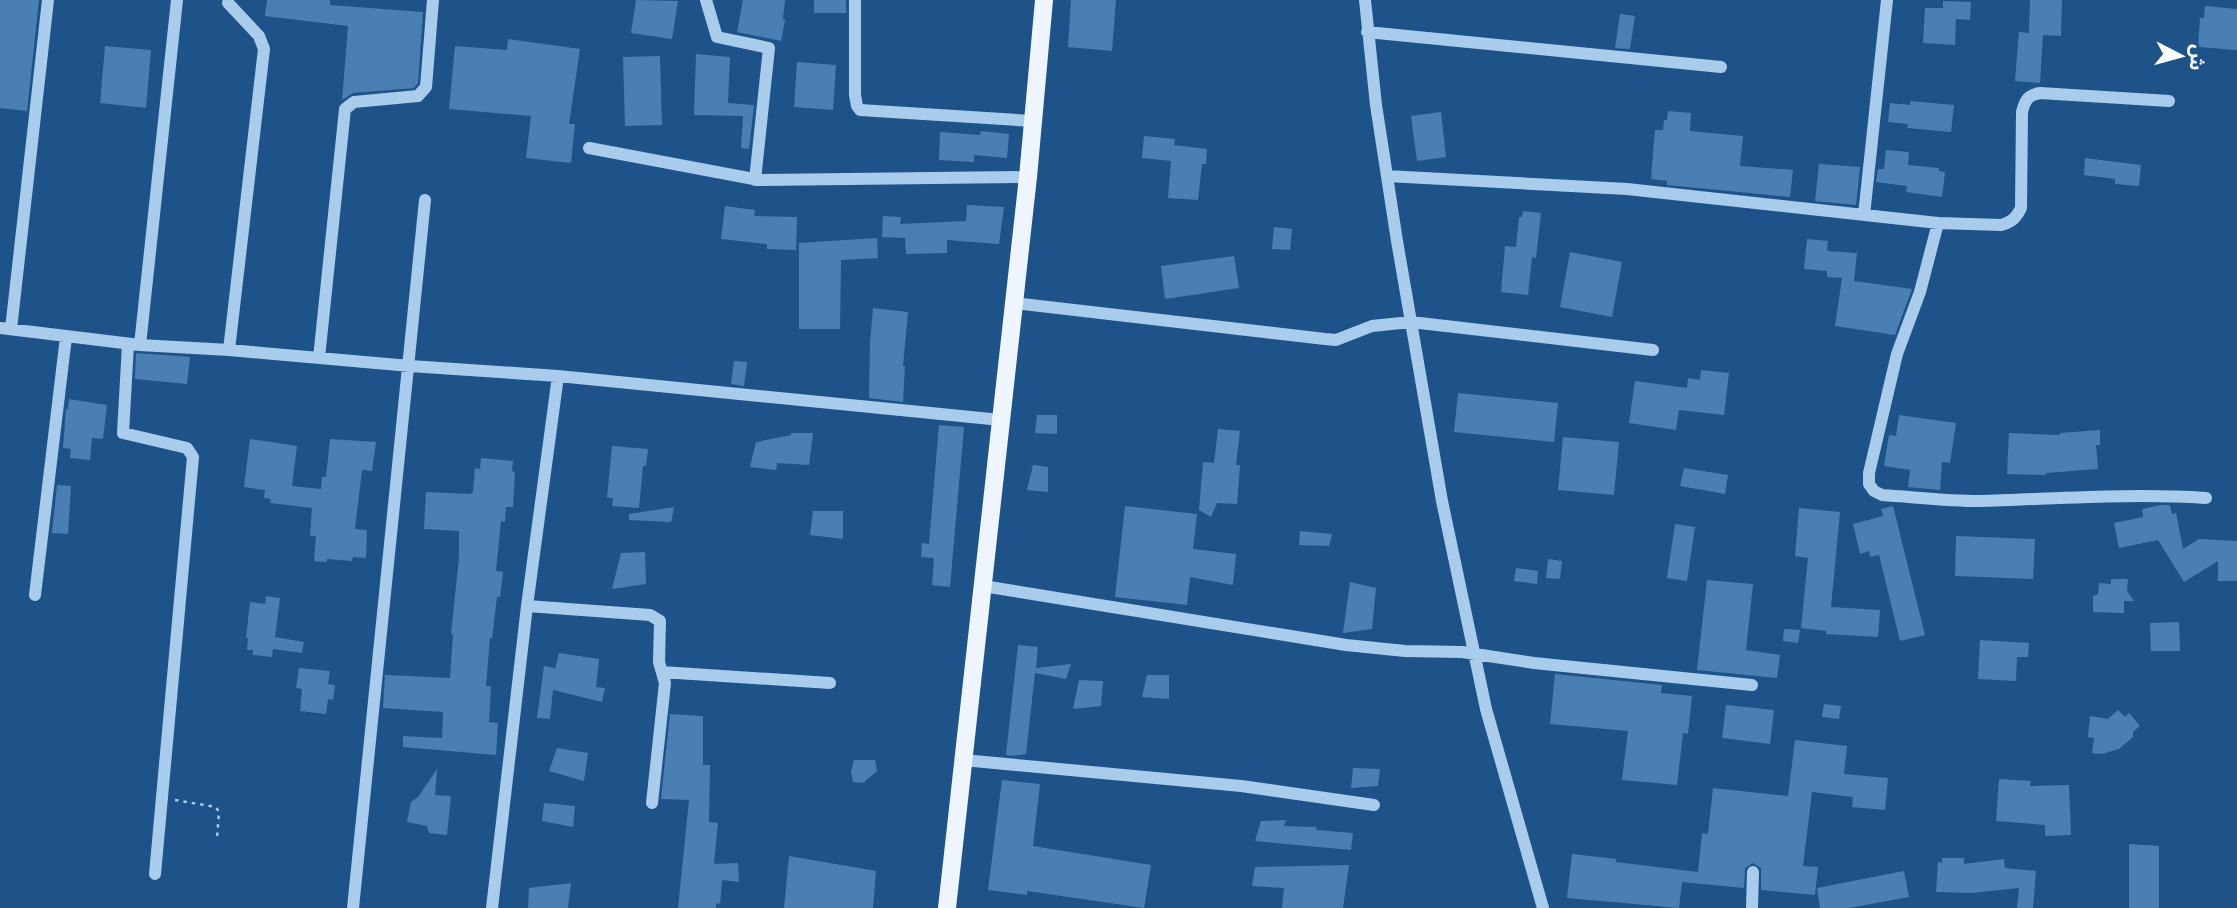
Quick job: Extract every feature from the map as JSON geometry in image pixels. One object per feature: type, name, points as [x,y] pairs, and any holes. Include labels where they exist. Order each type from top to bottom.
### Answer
[{"type":"main road","points":[[947,908],[1028,177],[1044,0]]},
{"type":"street","points":[[47,0],[5,328],[134,344],[558,376],[1001,420]]},
{"type":"street","points":[[155,874],[193,457],[187,448],[123,433],[177,0]]},
{"type":"street","points":[[319,358],[345,109],[354,102],[418,96],[423,93],[426,87],[433,0]]},
{"type":"street","points":[[706,0],[717,37],[769,48],[755,180]]},
{"type":"street","points":[[855,0],[855,95],[860,110],[1032,121]]},
{"type":"street","points":[[1365,0],[1387,176],[1442,500],[1486,709],[1543,908]]},
{"type":"street","points":[[1864,215],[1887,0]]},
{"type":"street","points":[[228,2],[259,36],[264,48],[229,350]]},
{"type":"street","points":[[1367,32],[1721,67]]},
{"type":"street","points":[[1387,176],[1627,189],[1938,223],[2001,225],[2016,218],[2021,208],[2022,111],[2025,101],[2031,95],[2040,93],[2168,101]]},
{"type":"street","points":[[589,148],[755,180],[1028,177]]},
{"type":"street","points":[[353,908],[425,200]]},
{"type":"street","points":[[1938,223],[1920,292],[1897,354],[1881,415],[1869,473],[1869,484],[1874,491],[1882,495],[1976,501],[2092,495],[2206,498]]},
{"type":"street","points":[[1014,303],[1336,340],[1372,326],[1411,322],[1653,350]]},
{"type":"street","points":[[34,595],[66,337]]},
{"type":"street","points":[[492,908],[527,606],[558,376]]},
{"type":"street","points":[[983,586],[1346,645],[1476,654],[1534,663],[1752,685]]},
{"type":"street","points":[[527,606],[654,616],[661,624],[659,656],[665,690],[652,803]]},
{"type":"street","points":[[662,672],[830,683]]},
{"type":"street","points":[[963,760],[1241,786],[1374,805]]},
{"type":"street","points":[[1752,908],[1753,872]]},
{"type":"path","points":[[161,799],[216,807],[219,812],[218,838]]},
{"type":"building","points":[[0,0],[39,0],[27,111],[0,108]]},
{"type":"building","points":[[267,0],[330,0],[330,5],[423,12],[418,83],[414,88],[353,93],[342,100],[348,26],[265,16]]},
{"type":"building","points":[[636,0],[678,1],[672,39],[631,33]]},
{"type":"building","points":[[743,0],[785,0],[781,41],[737,32]]},
{"type":"building","points":[[814,0],[846,0],[846,13],[814,13]]},
{"type":"building","points":[[1071,0],[1116,0],[1112,51],[1068,47]]},
{"type":"building","points":[[2030,0],[2062,0],[2061,36],[2043,35],[2040,83],[2015,81],[2019,32],[2029,33]]},
{"type":"building","points":[[1943,1],[1971,2],[1970,20],[1956,19],[1955,45],[1923,43],[1925,8],[1943,8]]},
{"type":"building","points":[[2205,6],[2237,9],[2237,50],[2198,47],[2200,18],[2204,18]]},
{"type":"building","points":[[1620,14],[1635,16],[1630,49],[1615,48]]},
{"type":"building","points":[[508,39],[580,49],[569,124],[575,124],[571,163],[526,158],[531,116],[449,109],[455,46],[507,50]]},
{"type":"building","points":[[105,46],[151,50],[146,108],[100,103]]},
{"type":"building","points":[[696,54],[730,57],[728,103],[754,105],[749,149],[741,148],[743,116],[694,115]]},
{"type":"building","points":[[660,56],[662,125],[625,126],[623,57]]},
{"type":"building","points":[[797,62],[836,65],[833,110],[794,107]]},
{"type":"building","points":[[1910,101],[1954,105],[1951,132],[1907,128],[1908,124],[1888,122],[1890,103],[1910,105]]},
{"type":"building","points":[[1668,111],[1691,113],[1690,131],[1743,136],[1740,166],[1793,170],[1790,197],[1667,185],[1667,181],[1651,179],[1655,130],[1663,130]]},
{"type":"building","points":[[1441,112],[1446,157],[1417,161],[1411,116]]},
{"type":"building","points":[[981,131],[1009,134],[1007,158],[974,155],[974,162],[939,160],[940,132],[980,135]]},
{"type":"building","points":[[1144,136],[1175,139],[1174,145],[1207,149],[1206,164],[1202,164],[1198,200],[1168,198],[1171,161],[1142,158]]},
{"type":"building","points":[[1886,150],[1909,152],[1908,165],[1939,168],[1939,171],[1945,172],[1942,197],[1906,192],[1907,186],[1876,182],[1878,169],[1884,169]]},
{"type":"building","points":[[2085,158],[2141,165],[2139,186],[2115,184],[2115,179],[2084,175]]},
{"type":"building","points":[[1819,164],[1860,167],[1856,205],[1815,201]]},
{"type":"building","points":[[967,205],[1004,207],[999,244],[947,240],[947,253],[906,254],[905,238],[882,237],[883,216],[901,217],[900,224],[966,221]]},
{"type":"building","points":[[725,206],[755,210],[754,216],[797,217],[796,250],[767,249],[767,244],[721,239]]},
{"type":"building","points":[[1523,211],[1541,213],[1536,258],[1532,257],[1528,295],[1501,292],[1505,246],[1516,247],[1519,217],[1522,217]]},
{"type":"building","points":[[1274,227],[1292,229],[1290,250],[1272,249]]},
{"type":"building","points":[[877,238],[878,258],[841,260],[840,329],[799,329],[799,243]]},
{"type":"building","points":[[1807,239],[1828,241],[1827,251],[1857,253],[1854,281],[1912,289],[1895,335],[1835,326],[1842,278],[1827,277],[1827,271],[1804,269]]},
{"type":"building","points":[[1570,252],[1622,262],[1612,317],[1560,307]]},
{"type":"building","points":[[1234,256],[1239,288],[1165,299],[1161,266]]},
{"type":"building","points":[[873,308],[908,312],[903,402],[869,398]]},
{"type":"building","points":[[136,353],[190,357],[187,384],[135,379]]},
{"type":"building","points":[[734,361],[747,362],[744,386],[731,384]]},
{"type":"building","points":[[1701,370],[1729,373],[1724,415],[1679,410],[1676,430],[1629,423],[1635,381],[1687,388],[1688,378],[1700,380]]},
{"type":"building","points":[[1458,393],[1558,403],[1554,442],[1454,432]]},
{"type":"building","points":[[69,399],[107,405],[103,439],[92,438],[90,460],[70,458],[71,449],[63,448]]},
{"type":"building","points":[[1037,415],[1057,415],[1057,434],[1035,433]]},
{"type":"building","points":[[1899,415],[1956,423],[1950,463],[1942,462],[1940,490],[1908,487],[1910,470],[1884,466],[1889,435],[1896,436]]},
{"type":"building","points":[[939,425],[964,427],[950,587],[932,585],[934,558],[921,557],[922,543],[929,544]]},
{"type":"building","points":[[1218,429],[1240,431],[1236,465],[1240,465],[1237,504],[1217,503],[1211,517],[1199,510],[1203,462],[1214,463]]},
{"type":"building","points":[[2100,430],[2100,445],[2096,445],[2098,469],[2046,475],[2007,474],[2009,433],[2060,435]]},
{"type":"building","points":[[791,433],[813,433],[809,465],[777,463],[776,470],[750,467],[756,442]]},
{"type":"building","points":[[1563,437],[1619,442],[1614,495],[1558,490]]},
{"type":"building","points":[[250,439],[297,446],[292,486],[321,489],[322,477],[326,477],[330,439],[376,442],[372,471],[362,470],[355,529],[367,530],[366,558],[353,557],[352,561],[314,561],[316,536],[310,536],[312,508],[270,503],[271,499],[264,498],[265,490],[244,487]]},
{"type":"building","points":[[612,446],[648,449],[646,466],[643,466],[639,508],[612,506],[613,498],[607,498]]},
{"type":"building","points":[[481,458],[513,461],[512,471],[515,472],[513,507],[506,507],[505,522],[501,521],[496,571],[503,572],[492,639],[490,638],[486,686],[491,686],[489,722],[498,723],[496,755],[403,747],[403,736],[442,738],[443,712],[383,708],[385,675],[450,678],[459,531],[424,529],[426,492],[470,494],[473,492],[475,468],[480,469]]},
{"type":"building","points":[[1033,465],[1048,467],[1048,492],[1027,490]]},
{"type":"building","points":[[1684,468],[1728,475],[1725,494],[1680,486]]},
{"type":"building","points":[[57,485],[71,486],[68,534],[52,533]]},
{"type":"building","points":[[2170,505],[2172,514],[2176,513],[2183,549],[2199,539],[2237,541],[2237,581],[2218,581],[2218,561],[2184,582],[2158,540],[2119,548],[2114,523],[2143,517],[2142,509]]},
{"type":"building","points":[[1125,506],[1197,514],[1193,549],[1236,554],[1233,585],[1190,577],[1187,605],[1115,597]]},
{"type":"building","points":[[1893,506],[1925,635],[1900,641],[1879,555],[1870,557],[1869,551],[1860,554],[1853,524],[1883,516],[1881,509]]},
{"type":"building","points":[[674,507],[671,522],[629,520],[629,514]]},
{"type":"building","points":[[1799,508],[1840,512],[1831,607],[1880,610],[1878,637],[1826,634],[1826,631],[1801,628],[1808,558],[1795,556]]},
{"type":"building","points":[[813,511],[843,511],[843,539],[810,535]]},
{"type":"building","points":[[1675,524],[1695,527],[1687,581],[1667,578]]},
{"type":"building","points":[[1300,531],[1332,534],[1329,546],[1299,545]]},
{"type":"building","points":[[1956,536],[2035,539],[2033,579],[1955,576]]},
{"type":"building","points":[[645,552],[646,584],[612,589],[621,553]]},
{"type":"building","points":[[1548,559],[1562,561],[1560,579],[1546,578]]},
{"type":"building","points":[[1516,568],[1538,571],[1537,584],[1514,581]]},
{"type":"building","points":[[2111,579],[2128,579],[2127,591],[2134,601],[2124,601],[2124,613],[2093,612],[2093,596],[2098,594],[2099,583],[2111,584]]},
{"type":"building","points":[[1707,580],[1753,584],[1746,650],[1780,655],[1777,678],[1697,670]]},
{"type":"building","points":[[1350,582],[1376,588],[1372,629],[1343,633]]},
{"type":"building","points":[[266,596],[280,598],[275,637],[304,642],[302,653],[273,649],[272,657],[253,655],[253,650],[247,650],[250,602],[265,604]]},
{"type":"building","points":[[2179,622],[2180,651],[2151,651],[2150,623]]},
{"type":"building","points":[[1784,629],[1800,630],[1798,643],[1783,641]]},
{"type":"building","points":[[1980,640],[2029,643],[2028,657],[2017,657],[2016,681],[1978,679]]},
{"type":"building","points":[[1018,645],[1038,647],[1036,668],[1071,664],[1066,679],[1035,673],[1026,754],[1013,756],[1006,755]]},
{"type":"building","points":[[559,653],[599,659],[596,687],[605,688],[602,702],[553,690],[550,719],[537,718],[544,666],[555,668],[554,673]]},
{"type":"building","points":[[299,668],[330,671],[328,684],[335,685],[333,700],[328,699],[326,714],[300,711],[302,689],[296,688]]},
{"type":"building","points":[[1555,674],[1662,685],[1661,693],[1692,696],[1688,734],[1683,733],[1677,785],[1622,780],[1628,731],[1550,724]]},
{"type":"building","points":[[1147,675],[1169,675],[1169,699],[1142,697]]},
{"type":"building","points":[[1079,680],[1103,681],[1101,706],[1073,709]]},
{"type":"building","points":[[1824,704],[1841,706],[1839,719],[1822,717]]},
{"type":"building","points":[[1726,705],[1774,710],[1770,744],[1722,738]]},
{"type":"building","points":[[2118,710],[2125,717],[2129,713],[2140,726],[2133,732],[2133,737],[2119,749],[2102,754],[2092,753],[2094,738],[2088,737],[2090,716],[2108,719]]},
{"type":"building","points":[[670,714],[703,716],[703,765],[710,765],[709,822],[718,823],[714,864],[738,863],[739,882],[722,880],[720,904],[716,903],[716,908],[678,908],[689,800],[661,799]]},
{"type":"building","points":[[1795,740],[1847,746],[1844,774],[1888,778],[1885,810],[1852,807],[1853,797],[1812,792],[1803,866],[1818,867],[1815,895],[1761,890],[1761,868],[1753,863],[1745,868],[1744,888],[1682,882],[1679,908],[1567,898],[1572,854],[1698,872],[1702,833],[1708,834],[1713,788],[1788,796]]},
{"type":"building","points":[[557,748],[588,753],[584,781],[549,771]]},
{"type":"building","points":[[854,760],[875,760],[877,771],[863,783],[853,782],[851,772]]},
{"type":"building","points":[[1353,768],[1380,769],[1378,786],[1351,788]]},
{"type":"building","points":[[437,769],[435,795],[451,796],[447,835],[429,833],[427,826],[407,822],[411,802],[418,797]]},
{"type":"building","points":[[1999,779],[2031,781],[2030,786],[2069,785],[2071,835],[2045,836],[2045,825],[1996,821]]},
{"type":"building","points":[[1002,780],[1040,784],[1033,846],[1151,865],[1144,908],[1027,891],[1027,895],[988,890]]},
{"type":"building","points":[[544,803],[575,806],[573,827],[542,821]]},
{"type":"building","points":[[1286,820],[1284,826],[1317,827],[1316,830],[1353,833],[1351,850],[1255,841],[1261,821]]},
{"type":"building","points":[[2129,844],[2159,846],[2159,908],[2129,908]]},
{"type":"building","points":[[789,856],[876,871],[873,908],[784,908]]},
{"type":"building","points":[[1942,858],[1964,858],[1964,864],[2004,859],[2005,868],[2036,871],[2033,908],[2017,908],[2019,888],[1972,893],[1936,892],[1938,862],[1942,863]]},
{"type":"building","points":[[1349,865],[1343,908],[1282,908],[1284,888],[1252,886],[1255,867]]},
{"type":"building","points":[[1904,871],[1909,897],[1849,908],[1820,908],[1817,888]]},
{"type":"building","points":[[571,883],[568,908],[528,908],[529,888]]}]
